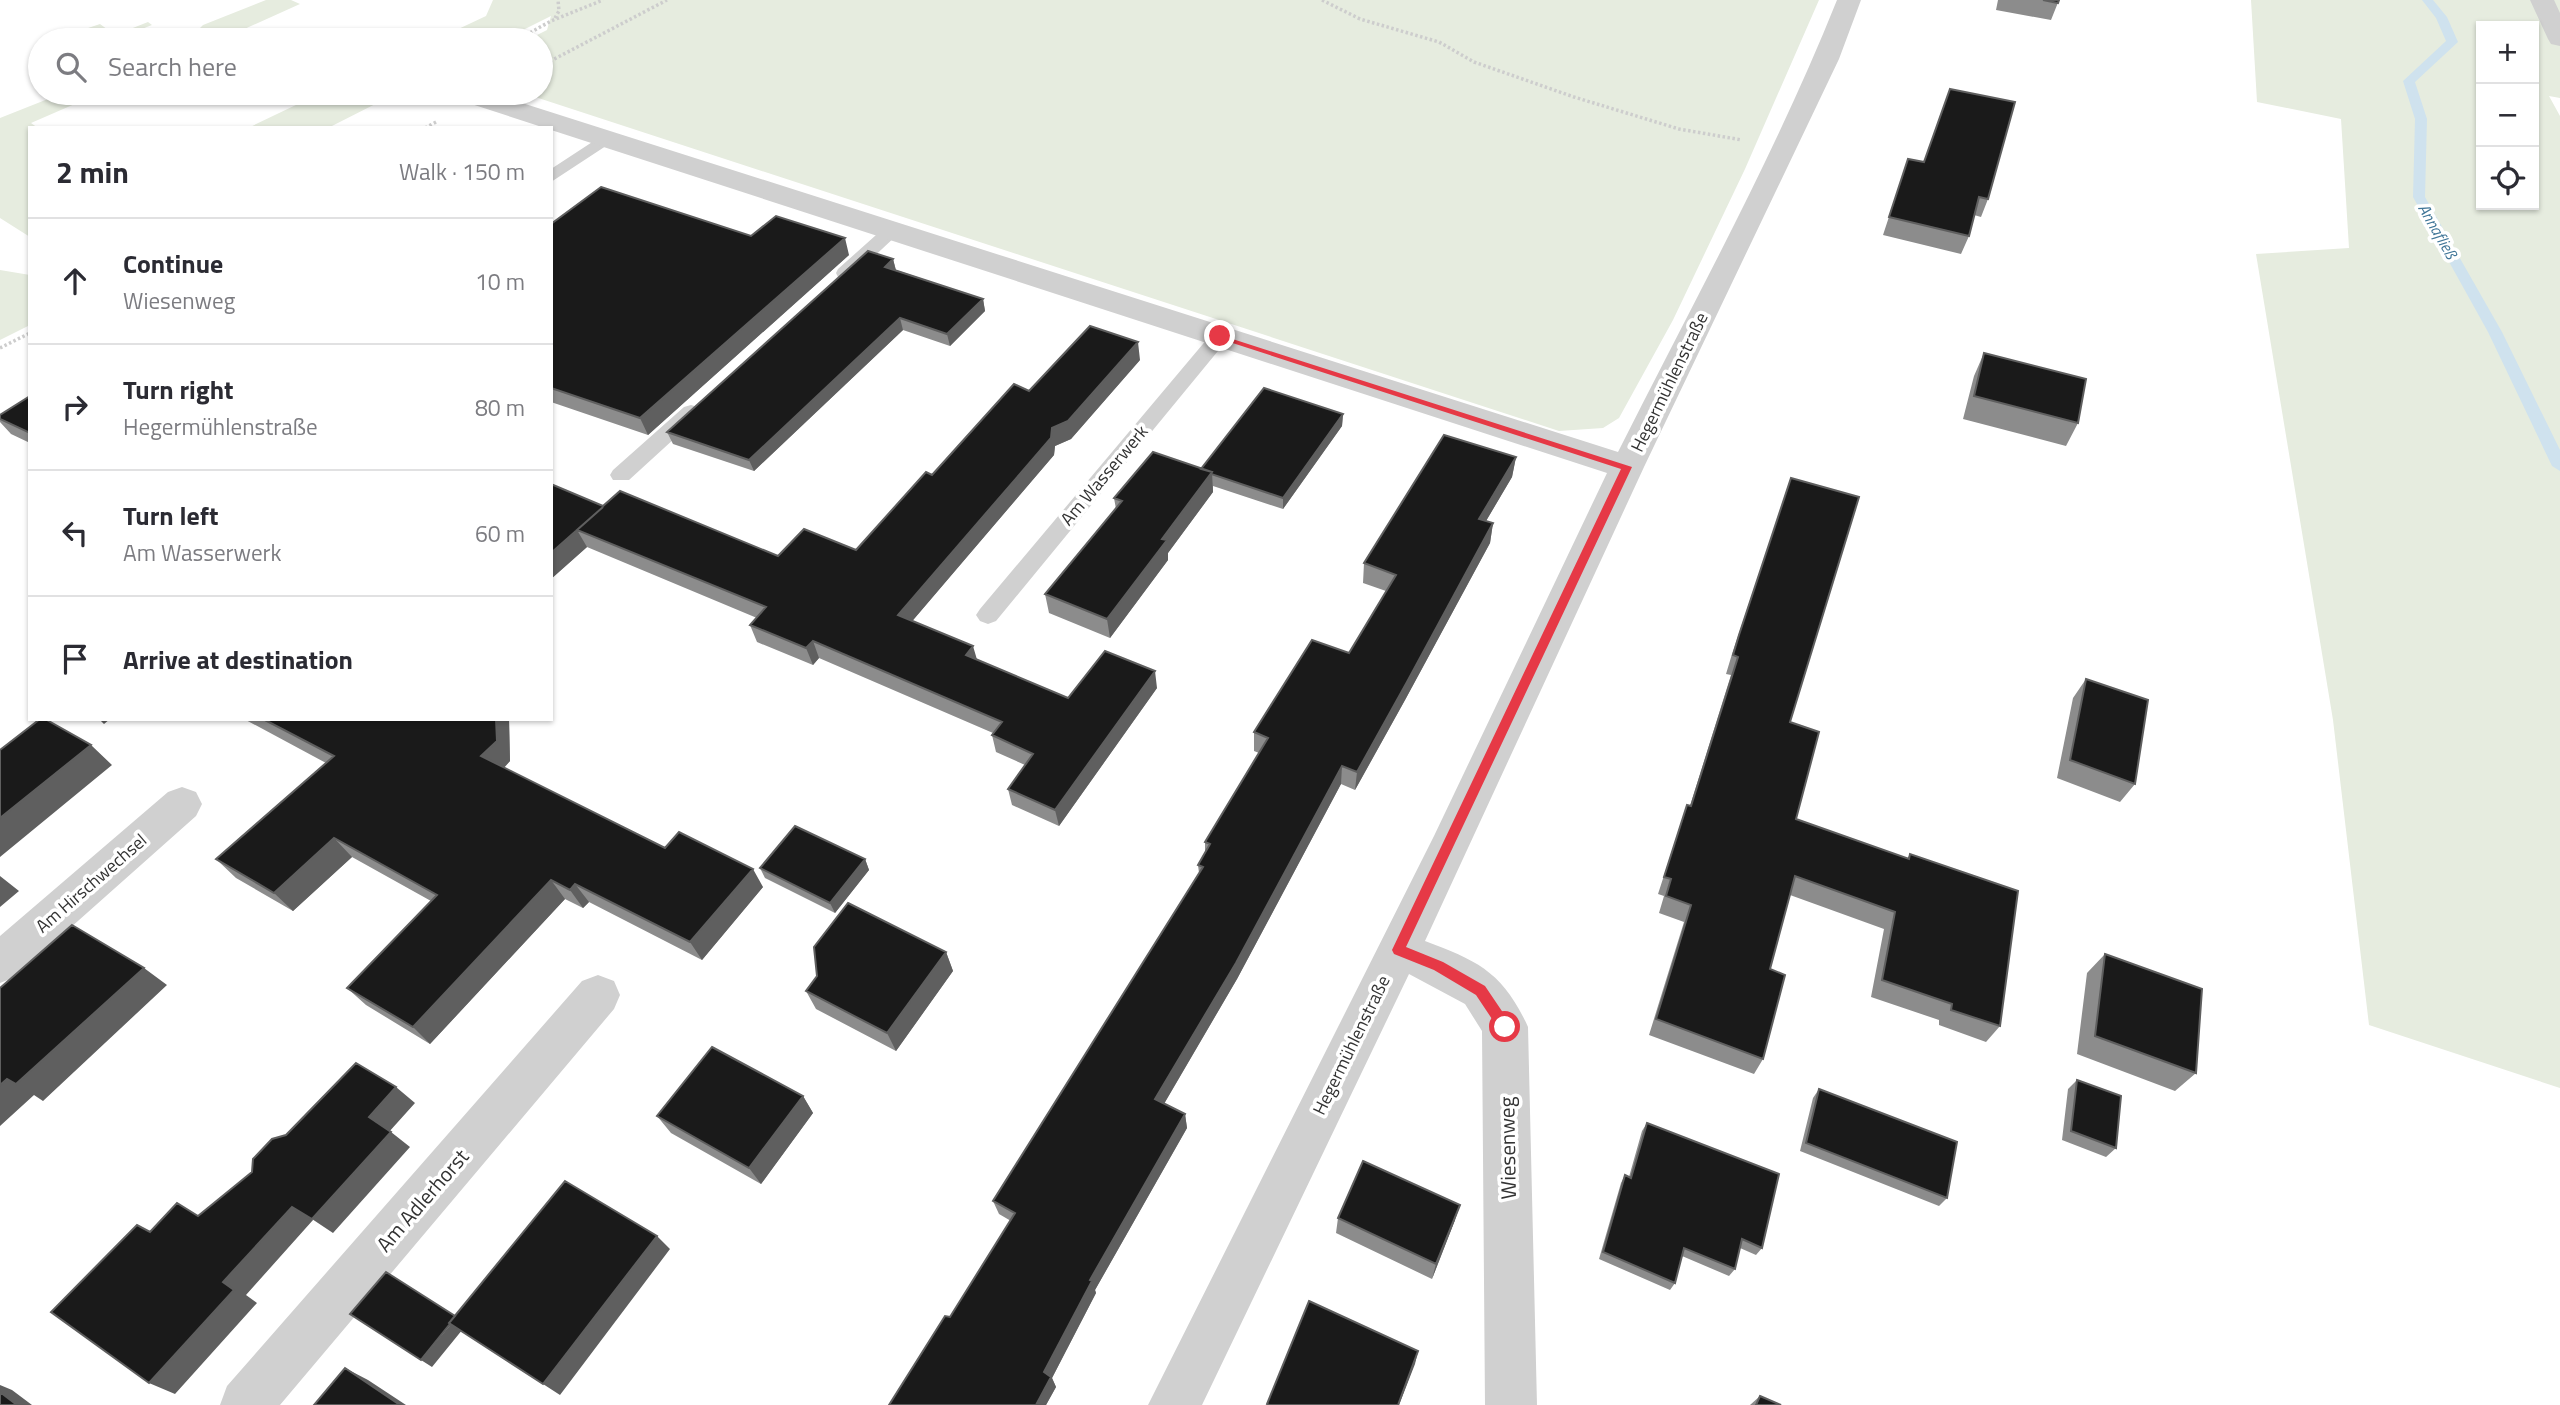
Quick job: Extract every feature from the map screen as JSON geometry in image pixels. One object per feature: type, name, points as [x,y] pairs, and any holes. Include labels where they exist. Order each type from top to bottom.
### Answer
[{"type":"street","name":"Hegermühlenstraße","points":[[1174,1405],[1398,950],[1627,467],[1784,148],[1826,59],[1849,0]]},
{"type":"street","points":[[2542,0],[2560,39]]},
{"type":"street","points":[[503,105],[1627,467]]},
{"type":"street","name":"Am Hirschwechsel","points":[[0,963],[182,804]]},
{"type":"street","name":"Wiesenweg","points":[[1398,950],[1439,966],[1481,990],[1505,1027],[1511,1405]]},
{"type":"street","name":"Am Adlerhorst","points":[[247,1405],[598,995]]},
{"type":"lane","points":[[553,176],[606,138]]},
{"type":"lane","points":[[829,288],[891,231]]},
{"type":"lane","name":"Am Wasserwerk","points":[[988,615],[1220,336]]},
{"type":"lane","points":[[621,475],[704,400]]},
{"type":"path","points":[[551,21],[559,11],[558,0]]},
{"type":"path","points":[[538,28],[603,0]]},
{"type":"path","points":[[553,60],[667,0]]},
{"type":"path","points":[[1322,0],[1360,19],[1439,42],[1474,62],[1679,129],[1784,148]]},
{"type":"path","points":[[0,348],[28,334]]},
{"type":"shaded area","points":[[266,0],[291,0],[300,4],[247,28],[200,28]]},
{"type":"shaded area","points":[[493,0],[1819,0],[1745,169],[1673,320],[1619,418],[1603,428],[1559,431],[553,103],[553,28],[548,28],[551,16],[527,28],[460,28],[486,16]]},
{"type":"shaded area","points":[[2251,0],[2560,0],[2560,98],[2549,96],[2560,116],[2560,1088],[2369,1025],[2333,720],[2256,254],[2349,248],[2341,119],[2257,102]]},
{"type":"shaded area","points":[[148,22],[152,25],[145,28],[133,28]]},
{"type":"shaded area","points":[[100,24],[105,28],[88,28]]},
{"type":"shaded area","points":[[33,105],[72,105],[31,123],[35,126],[28,126],[28,236],[0,218],[0,118]]},
{"type":"shaded area","points":[[296,105],[373,105],[332,126],[252,126]]},
{"type":"shaded area","points":[[0,270],[28,275],[28,326],[0,340]]},
{"type":"building","points":[[1950,89],[2015,102],[1988,199],[1979,197],[1969,236],[1889,217],[1908,159],[1924,162]]},
{"type":"building","points":[[601,187],[751,236],[776,216],[845,238],[640,418],[553,389],[553,223]]},
{"type":"building","points":[[868,251],[893,259],[885,267],[983,299],[947,334],[900,318],[749,460],[667,432]]},
{"type":"building","points":[[1090,326],[1138,342],[1068,421],[1052,428],[1051,438],[898,615],[973,646],[966,655],[1068,698],[1105,651],[1155,671],[1055,810],[1008,789],[1033,754],[992,735],[1002,722],[813,641],[806,648],[750,625],[766,607],[577,530],[553,551],[553,485],[603,506],[620,491],[778,556],[804,529],[856,550],[926,472],[932,475],[1014,384],[1029,391]]},
{"type":"building","points":[[1984,353],[2086,379],[2078,423],[1974,396]]},
{"type":"building","points":[[1264,388],[1343,414],[1283,498],[1201,469]]},
{"type":"building","points":[[28,397],[28,432],[0,419],[0,415]]},
{"type":"building","points":[[1444,435],[1516,457],[1479,519],[1493,523],[1357,772],[1342,766],[1236,963],[1155,1099],[1185,1114],[1090,1280],[1092,1281],[1044,1372],[1051,1377],[1036,1405],[889,1405],[945,1316],[950,1317],[1015,1213],[993,1201],[1203,867],[1198,865],[1210,844],[1205,842],[1268,738],[1254,732],[1312,640],[1349,653],[1396,575],[1364,563]]},
{"type":"building","points":[[1153,452],[1212,472],[1162,539],[1167,540],[1107,619],[1045,594],[1122,501],[1114,498]]},
{"type":"building","points":[[1791,478],[1859,497],[1790,722],[1819,732],[1796,819],[1909,859],[1910,854],[2018,891],[2000,1026],[1951,1010],[1952,1004],[1882,980],[1895,912],[1795,876],[1770,969],[1785,975],[1763,1059],[1656,1019],[1691,905],[1666,896],[1671,879],[1664,877],[1687,805],[1691,806],[1738,657],[1733,655],[1739,635]]},
{"type":"building","points":[[2086,679],[2148,700],[2135,784],[2070,760]]},
{"type":"building","points":[[37,721],[49,721],[91,745],[0,818],[0,750]]},
{"type":"building","points":[[267,721],[496,721],[497,741],[481,756],[665,848],[679,832],[753,869],[690,942],[575,884],[570,890],[551,880],[413,1027],[347,988],[437,895],[334,838],[274,893],[216,859],[334,756]]},
{"type":"building","points":[[795,826],[865,859],[830,903],[760,868]]},
{"type":"building","points":[[848,903],[946,952],[887,1033],[806,991],[817,976],[814,947]]},
{"type":"building","points":[[72,925],[144,968],[16,1084],[7,1079],[0,1085],[0,988]]},
{"type":"building","points":[[2105,954],[2202,989],[2196,1073],[2095,1036]]},
{"type":"building","points":[[712,1047],[803,1096],[749,1168],[657,1116]]},
{"type":"building","points":[[356,1063],[396,1087],[369,1117],[391,1132],[312,1219],[292,1207],[223,1282],[234,1290],[149,1383],[51,1312],[137,1225],[150,1232],[177,1203],[198,1216],[252,1172],[253,1159],[272,1139],[286,1135]]},
{"type":"building","points":[[2077,1080],[2121,1096],[2116,1148],[2071,1131]]},
{"type":"building","points":[[1819,1089],[1957,1142],[1947,1198],[1806,1143]]},
{"type":"building","points":[[1647,1123],[1779,1174],[1762,1248],[1742,1239],[1735,1269],[1684,1248],[1675,1283],[1603,1252],[1625,1175],[1631,1178]]},
{"type":"building","points":[[1363,1161],[1460,1205],[1436,1264],[1338,1218]]},
{"type":"building","points":[[565,1181],[657,1236],[543,1384],[449,1323]]},
{"type":"building","points":[[386,1272],[455,1316],[421,1360],[350,1314]]},
{"type":"building","points":[[1309,1301],[1418,1351],[1398,1405],[1267,1404]]},
{"type":"building","points":[[345,1368],[400,1405],[314,1405]]},
{"type":"building","points":[[0,1392],[17,1405],[0,1405]]},
{"type":"building","points":[[1760,1396],[1781,1405],[1756,1405]]},
{"type":"waterway","name":"Annafließ","points":[[2427,0],[2441,17],[2452,42],[2409,81],[2421,119],[2419,197],[2495,332],[2560,466]]},
{"type":"route","points":[[1220,336],[1627,467],[1398,950],[1439,966],[1481,990],[1505,1027]]}]
